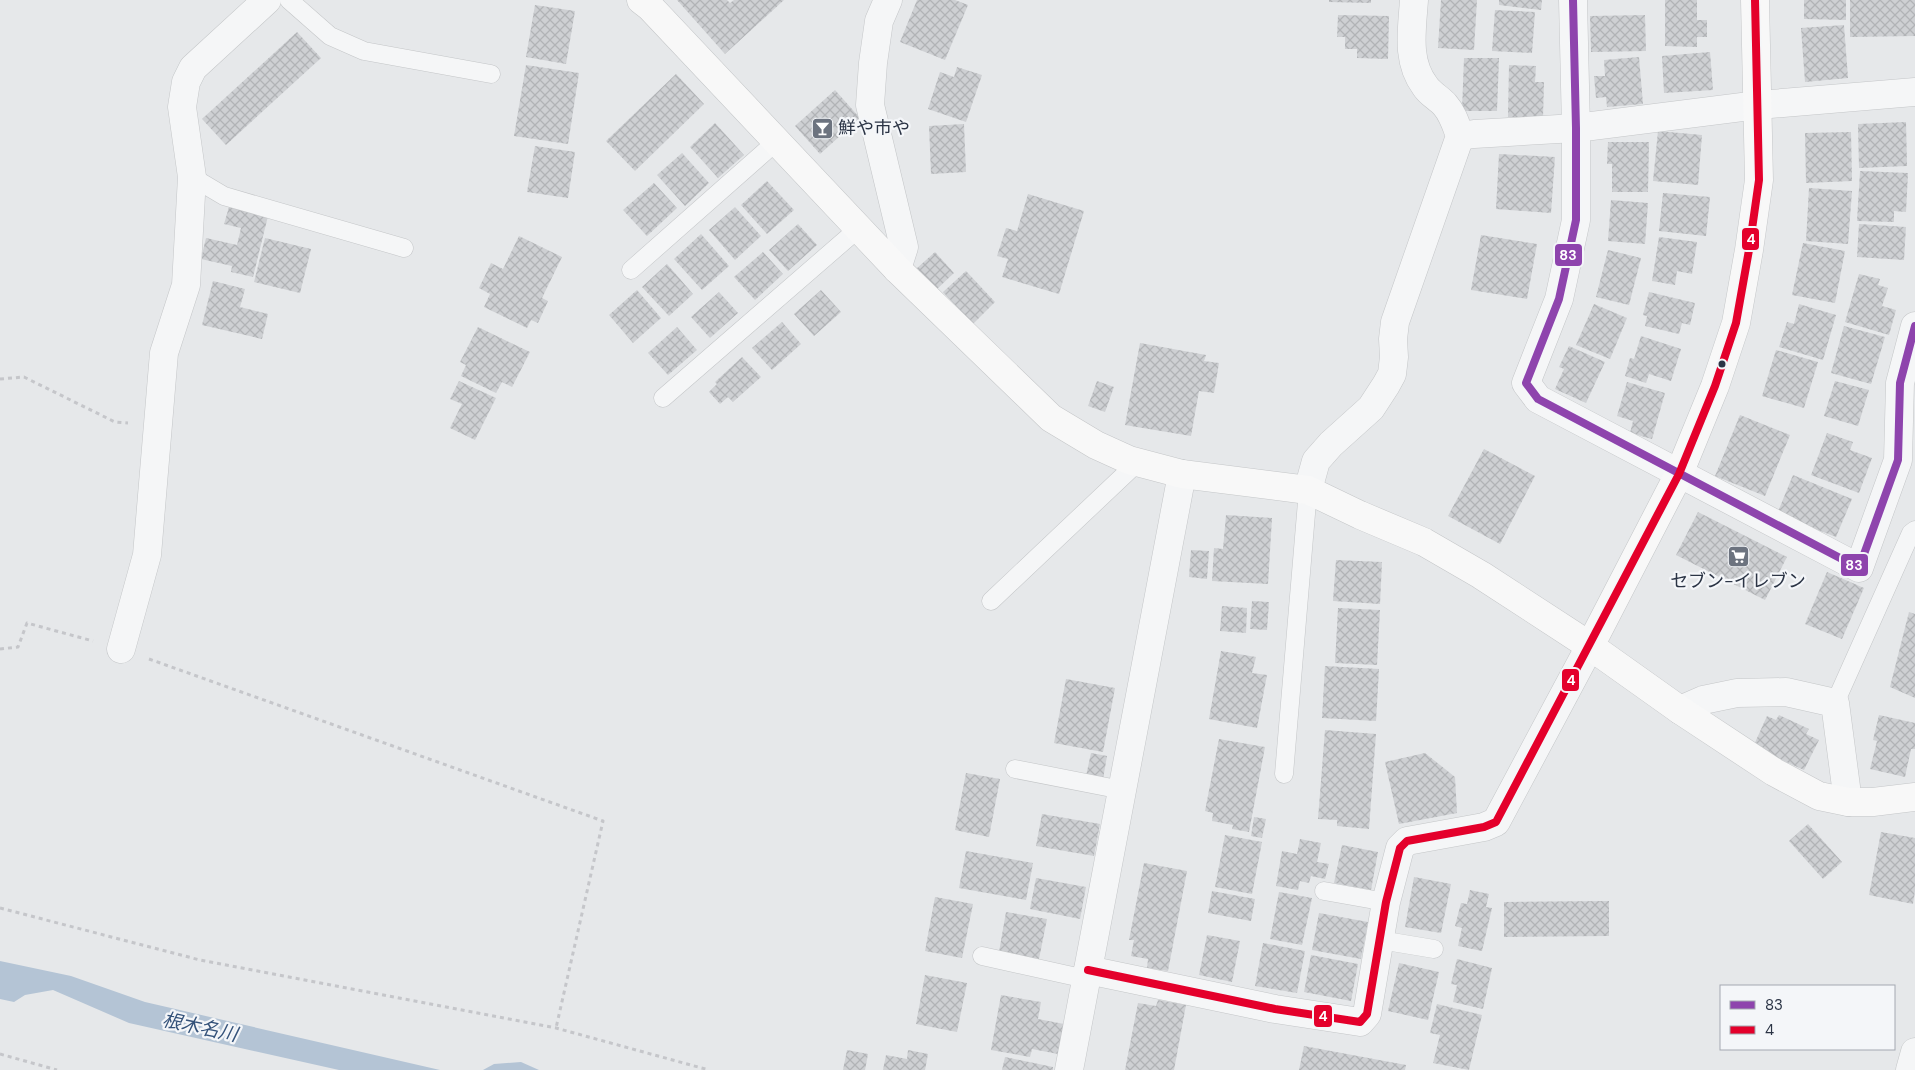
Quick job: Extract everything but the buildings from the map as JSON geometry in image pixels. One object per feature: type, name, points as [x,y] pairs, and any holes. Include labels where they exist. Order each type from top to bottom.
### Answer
[{"type":"street","points":[[121,649],[147,555],[164,353],[186,285],[192,177],[182,107],[186,82],[193,68],[267,0]]},
{"type":"street","points":[[641,0],[650,7],[897,270],[1051,418],[1096,445],[1138,462],[1182,474],[1308,490],[1360,515],[1424,542],[1481,575],[1590,646],[1680,710],[1774,772],[1819,796],[1848,802],[1873,802],[1912,793]]},
{"type":"street","points":[[888,0],[879,21],[870,105],[904,247],[897,270]]},
{"type":"street","points":[[1308,490],[1316,461],[1330,444],[1371,408],[1392,374],[1395,322],[1460,136],[1453,117],[1444,104],[1425,87],[1415,70],[1411,56],[1414,0]]},
{"type":"street","points":[[1573,0],[1576,220],[1559,299],[1526,383],[1538,399],[1859,568],[1898,460],[1900,383],[1915,326]]},
{"type":"street","points":[[1087,975],[1275,1009],[1360,1022],[1367,1014],[1386,902],[1400,848],[1407,841],[1484,827],[1496,822],[1679,474],[1715,386],[1736,323],[1759,180],[1755,0]]},
{"type":"street","points":[[1460,136],[1576,128],[1758,106],[1915,92]]},
{"type":"street","points":[[1069,1070],[1182,474]]},
{"type":"street","points":[[1680,710],[1703,700],[1737,694],[1786,692],[1835,703],[1848,802]]},
{"type":"street","points":[[1910,1070],[1915,1052]]},
{"type":"lane","points":[[288,0],[330,36],[364,50],[491,74]]},
{"type":"lane","points":[[631,270],[777,141]]},
{"type":"lane","points":[[192,177],[224,196],[404,248]]},
{"type":"lane","points":[[663,398],[859,228]]},
{"type":"lane","points":[[991,601],[1138,462]]},
{"type":"lane","points":[[1284,774],[1308,490]]},
{"type":"lane","points":[[1835,703],[1911,533],[1915,530]]},
{"type":"lane","points":[[1015,769],[1122,790]]},
{"type":"lane","points":[[1324,891],[1386,902]]},
{"type":"lane","points":[[1380,940],[1434,949]]},
{"type":"lane","points":[[982,956],[1087,975]]},
{"type":"path","points":[[0,379],[24,377],[115,422],[158,426]]},
{"type":"path","points":[[0,649],[18,647],[27,623],[121,649],[603,821],[556,1028]]},
{"type":"path","points":[[0,908],[200,960],[556,1028],[709,1070]]},
{"type":"path","points":[[0,1054],[57,1070]]},
{"type":"water","name":"根木名川","points":[[0,961],[71,976],[145,1002],[440,1070],[339,1070],[129,1023],[53,990],[25,995],[14,1002],[0,999]]},
{"type":"water","points":[[521,1062],[539,1070],[483,1070],[494,1064]]},
{"type":"transit line","name":"83","points":[[1573,0],[1576,220],[1559,299],[1526,383],[1538,399],[1859,568],[1898,460],[1900,383],[1915,326]]},
{"type":"transit line","name":"4","points":[[1088,970],[1275,1009],[1360,1022],[1367,1014],[1386,902],[1400,848],[1407,841],[1484,827],[1496,822],[1679,474],[1715,386],[1736,323],[1759,180],[1755,0]]},
{"type":"place","name":"鮮や市や","points":[[822,128]]},
{"type":"place","name":"セブン-イレブン","points":[[1738,556]]}]
